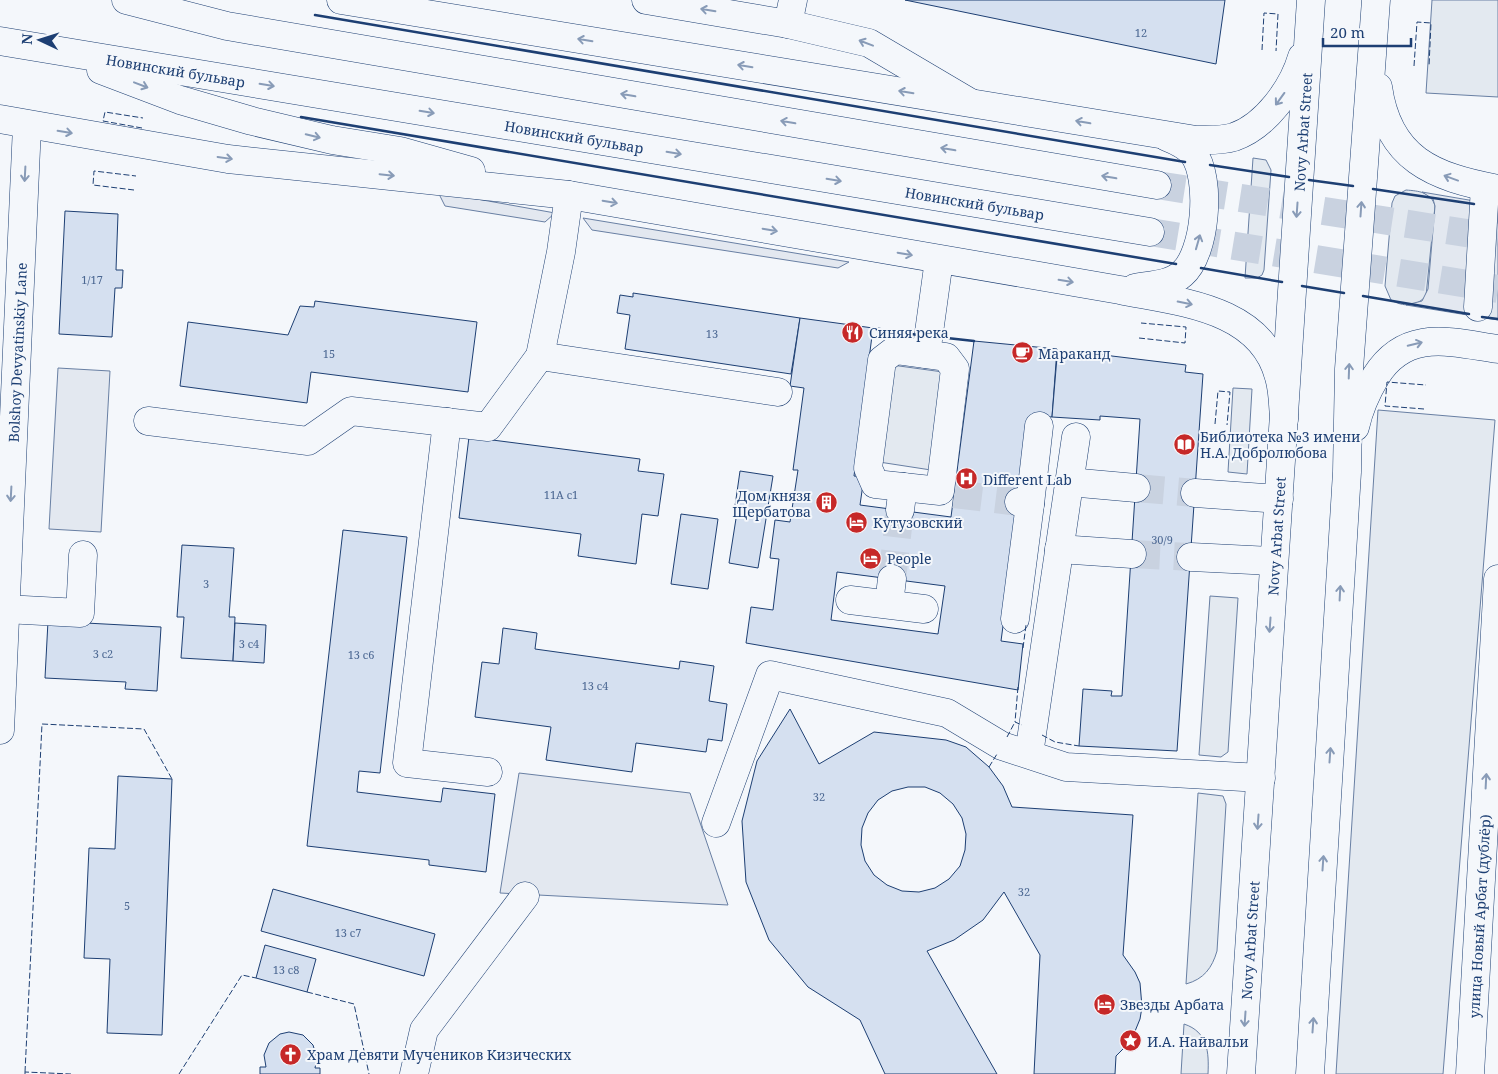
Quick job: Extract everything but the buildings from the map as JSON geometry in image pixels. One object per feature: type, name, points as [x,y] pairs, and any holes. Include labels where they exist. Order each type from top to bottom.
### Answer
[{"type":"main road","points":[[126,0],[226,26],[1157,185]]},
{"type":"main road","points":[[341,0],[1166,136],[1219,140],[1243,134],[1258,123],[1280,99],[1301,63],[1308,39]]},
{"type":"main road","name":"Novy Arbat Street","points":[[1241,1074],[1310,0]]},
{"type":"main road","points":[[1310,1074],[1347,472],[1349,369],[1376,0]]},
{"type":"main road","points":[[656,1],[791,12],[869,43],[969,103]]},
{"type":"main road","name":"Новинский бульвар","points":[[0,41],[1150,232]]},
{"type":"main road","points":[[1372,48],[1379,97],[1385,121],[1395,139],[1407,154],[1426,168],[1452,179],[1491,188],[1478,307]]},
{"type":"main road","points":[[46,49],[189,103],[332,140],[400,151],[557,193]]},
{"type":"main road","points":[[0,119],[28,126],[228,159],[557,193],[1120,290],[1203,307],[1226,315],[1247,329],[1266,349],[1279,375],[1284,419]]},
{"type":"main road","name":"Bolshoy Devyatinskiy Lane","points":[[0,730],[6,609],[6,451],[28,126]]},
{"type":"main road","points":[[1120,290],[1173,280],[1190,266],[1194,257],[1201,232],[1204,183],[1201,170],[1193,154],[1185,146],[1166,136]]},
{"type":"main road","points":[[148,421],[308,441],[351,411],[488,427],[540,356],[561,252],[557,193]]},
{"type":"main road","points":[[926,354],[938,260]]},
{"type":"main road","points":[[1347,472],[1356,423],[1369,388],[1394,354],[1406,346],[1436,341],[1498,349]]},
{"type":"main road","points":[[895,350],[926,354],[946,356],[955,369],[947,493],[902,499],[875,484],[868,468],[882,360],[895,350]]},
{"type":"main road","points":[[540,356],[778,392]]},
{"type":"main road","points":[[447,422],[408,764],[488,772]]},
{"type":"main road","points":[[1015,619],[1025,503],[1040,426]]},
{"type":"main road","points":[[1029,754],[1076,437]]},
{"type":"main road","points":[[1069,482],[1136,488]]},
{"type":"main road","points":[[1196,493],[1279,499]]},
{"type":"main road","points":[[1059,548],[1132,554]]},
{"type":"main road","points":[[6,609],[80,613],[83,555]]},
{"type":"main road","points":[[1191,557],[1274,561]]},
{"type":"main road","name":"улица Новый Арбат (дублёр)","points":[[1470,1074],[1491,819],[1498,579]]},
{"type":"main road","points":[[850,600],[891,592],[924,609]]},
{"type":"main road","points":[[716,823],[770,676],[947,713],[1002,746],[1066,767],[1260,778]]},
{"type":"main road","points":[[414,1074],[424,1030],[526,896]]},
{"type":"shaded area","points":[[1432,0],[1498,0],[1498,97],[1426,93]]},
{"type":"shaded area","points":[[1253,158],[1266,160],[1271,170],[1264,270],[1262,275],[1257,278],[1245,278]]},
{"type":"shaded area","points":[[1406,190],[1427,195],[1435,206],[1426,296],[1422,300],[1409,305],[1391,300],[1385,286],[1392,203],[1395,196]]},
{"type":"shaded area","points":[[438,192],[555,213],[545,222],[445,206]]},
{"type":"shaded area","points":[[1422,192],[1498,205],[1498,320],[1406,305],[1422,301],[1428,289],[1435,206],[1433,199]]},
{"type":"shaded area","points":[[583,218],[849,262],[838,268],[592,230]]},
{"type":"shaded area","points":[[892,365],[943,372],[931,470],[879,462]]},
{"type":"shaded area","points":[[58,368],[110,371],[101,532],[49,529]]},
{"type":"shaded area","points":[[1233,388],[1252,389],[1247,474],[1228,472]]},
{"type":"shaded area","points":[[1378,410],[1495,420],[1443,1074],[1336,1074]]},
{"type":"shaded area","points":[[1210,596],[1238,598],[1228,752],[1221,757],[1199,755]]},
{"type":"shaded area","points":[[519,773],[690,793],[728,905],[500,893]]},
{"type":"shaded area","points":[[1198,793],[1223,796],[1226,804],[1217,951],[1210,968],[1198,979],[1186,984]]},
{"type":"shaded area","points":[[1184,1024],[1198,1032],[1205,1044],[1208,1058],[1208,1074],[1181,1074]]},
{"type":"tunnel","points":[[1157,185],[1498,238]]},
{"type":"tunnel","points":[[1150,232],[1498,289]]},
{"type":"tunnel","points":[[1136,488],[1195,493]]},
{"type":"tunnel","points":[[954,494],[1019,502]]},
{"type":"tunnel","points":[[892,579],[900,510]]},
{"type":"tunnel","points":[[1132,554],[1191,557]]},
{"type":"fence","points":[[1262,50],[1264,13],[1278,14],[1276,51]]},
{"type":"fence","points":[[1414,66],[1417,22],[1431,23],[1429,66]]},
{"type":"fence","points":[[142,128],[103,121],[105,112],[143,118]]},
{"type":"fence","points":[[134,190],[93,185],[94,171],[136,176]]},
{"type":"fence","points":[[1139,338],[1185,343],[1186,327],[1141,323]]},
{"type":"fence","points":[[1424,409],[1385,406],[1387,382],[1426,385]]},
{"type":"fence","points":[[1215,424],[1218,391],[1230,392],[1227,425]]},
{"type":"fence","points":[[1023,648],[1026,625]]},
{"type":"fence","points":[[1018,687],[1015,722],[1022,725]]},
{"type":"fence","points":[[1007,737],[1015,722]]},
{"type":"fence","points":[[25,1072],[42,724],[144,729],[172,779]]},
{"type":"fence","points":[[1042,735],[1055,742],[1079,746]]},
{"type":"fence","points":[[989,767],[997,754]]},
{"type":"fence","points":[[179,1074],[242,975],[256,978]]},
{"type":"fence","points":[[307,992],[354,1004],[369,1074]]},
{"type":"fence","points":[[25,1074],[25,1072],[71,1074]]},
{"type":"wall","points":[[315,15],[1185,162]]},
{"type":"wall","points":[[301,117],[1176,264]]},
{"type":"wall","points":[[1210,165],[1289,177]]},
{"type":"wall","points":[[1309,180],[1353,186]]},
{"type":"wall","points":[[1373,189],[1474,204]]},
{"type":"wall","points":[[1201,268],[1282,282]]},
{"type":"wall","points":[[1302,286],[1344,293]]},
{"type":"wall","points":[[1363,296],[1469,314]]},
{"type":"wall","points":[[1482,317],[1498,319]]},
{"type":"wall","points":[[873,328],[918,335]]},
{"type":"wall","points":[[938,337],[974,341]]},
{"type":"place","name":"Синяя река","points":[[853,332]]},
{"type":"place","name":"Мараканд","points":[[1022,353]]},
{"type":"place","name":"Библиотека №3 имени Н.А. Добролюбова","points":[[1184,444]]},
{"type":"place","name":"Different Lab","points":[[967,479]]},
{"type":"place","name":"Дом князя Щербатова","points":[[827,503]]},
{"type":"place","name":"Кутузовский","points":[[857,522]]},
{"type":"place","name":"People","points":[[871,558]]},
{"type":"place","name":"Звезды Арбата","points":[[1104,1004]]},
{"type":"place","name":"И.А. Найвальи","points":[[1131,1041]]},
{"type":"place","name":"Храм Девяти Мучеников Кизических","points":[[291,1054]]}]
